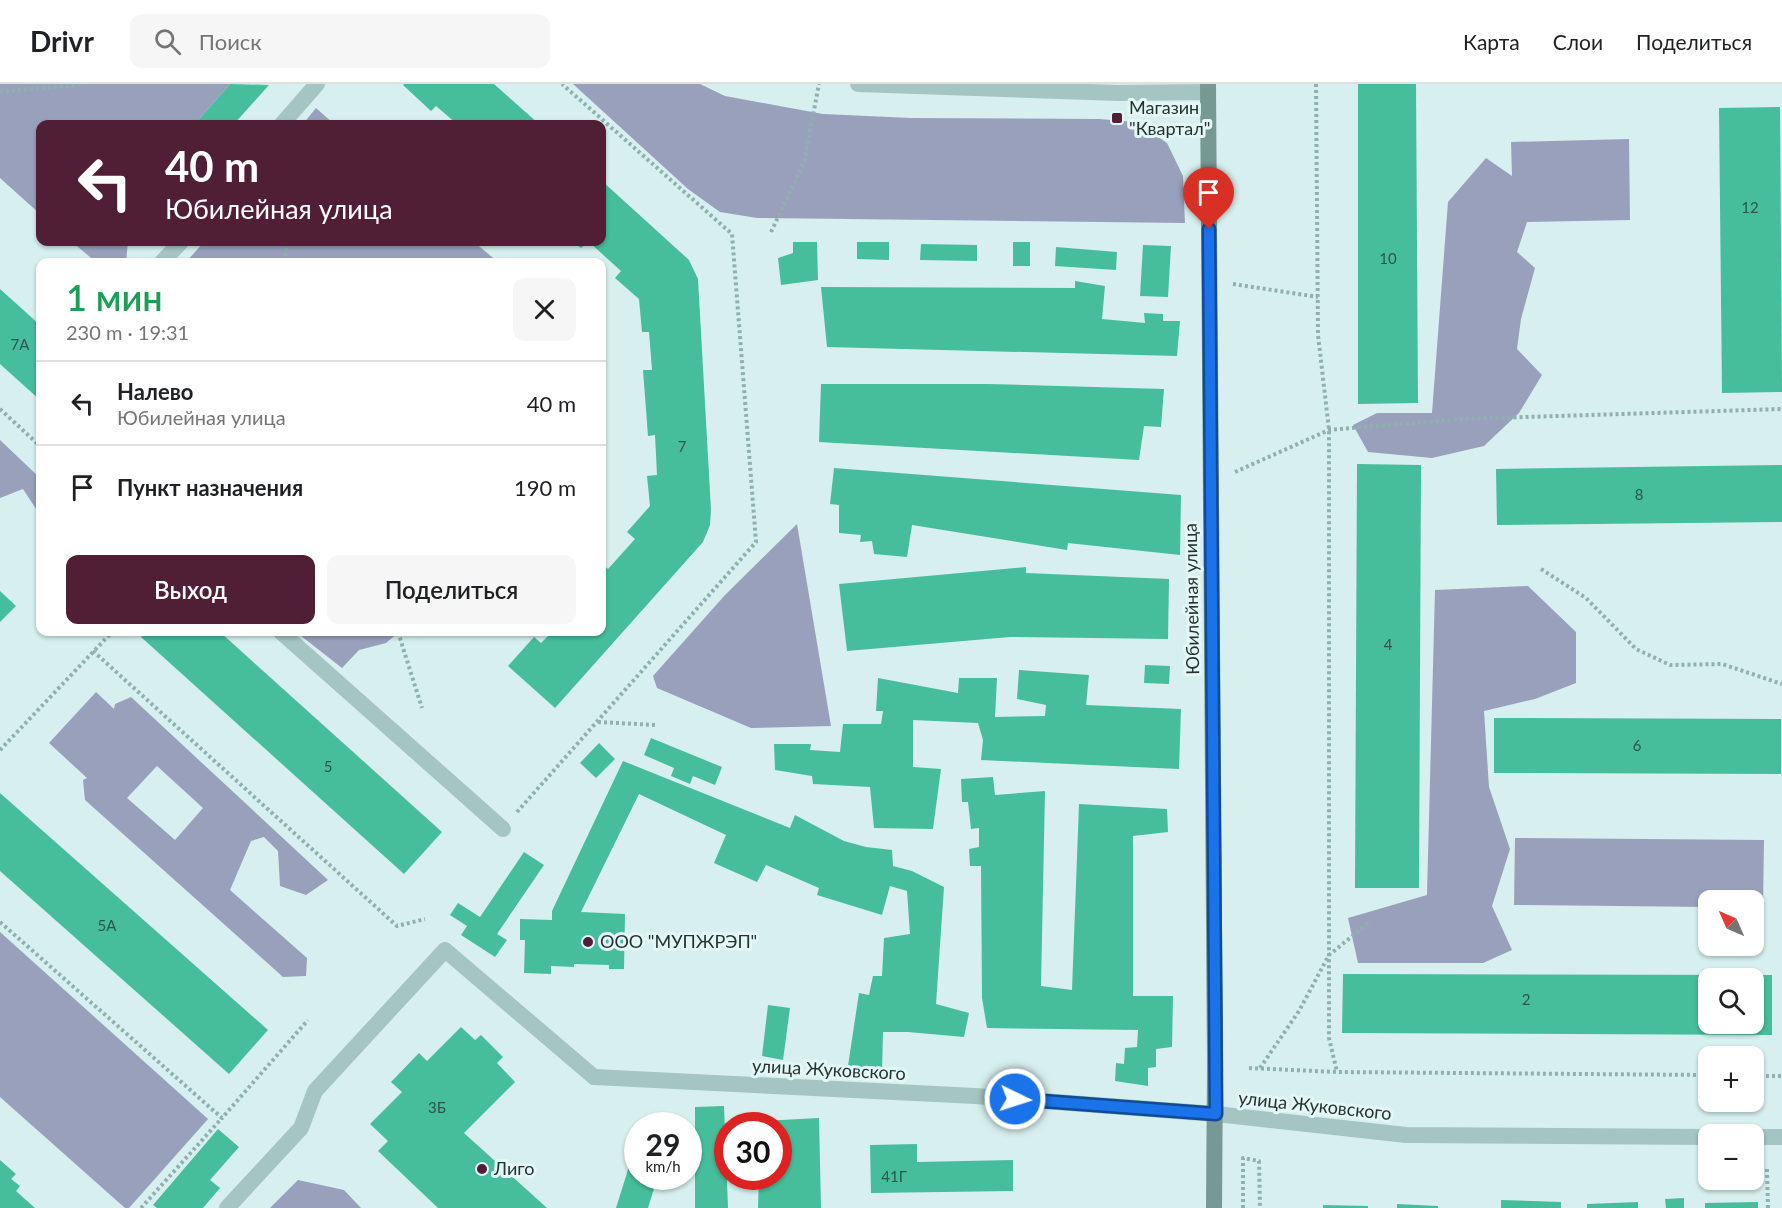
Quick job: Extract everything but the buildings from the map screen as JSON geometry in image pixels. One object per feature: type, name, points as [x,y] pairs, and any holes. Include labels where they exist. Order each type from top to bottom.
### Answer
[{"type":"main road","name":"Юбилейная улица","points":[[1208,88],[1216,1114],[1214,1208]]},
{"type":"street","points":[[286,120],[317,84]]},
{"type":"street","points":[[858,84],[1118,93],[1208,88]]},
{"type":"street","points":[[166,258],[177,246]]},
{"type":"street","points":[[285,636],[503,829]]},
{"type":"street","name":"улица Жуковского","points":[[227,1208],[301,1128],[315,1091],[445,950],[594,1077],[975,1096],[1216,1114],[1406,1136],[1698,1137]]},
{"type":"street","points":[[1764,1137],[1782,1137]]},
{"type":"path","points":[[0,92],[84,84]]},
{"type":"path","points":[[562,84],[603,120]]},
{"type":"path","points":[[771,232],[804,162],[819,84]]},
{"type":"path","points":[[1316,84],[1318,335],[1329,430],[1329,1038],[1337,1072]]},
{"type":"path","points":[[503,829],[756,542],[732,234],[606,123]]},
{"type":"path","points":[[1209,280],[1318,297]]},
{"type":"path","points":[[0,409],[36,442]]},
{"type":"path","points":[[1210,480],[1233,473],[1329,430],[1462,419],[1782,409]]},
{"type":"path","points":[[1541,569],[1586,598],[1636,650],[1670,665],[1722,663],[1782,684]]},
{"type":"path","points":[[0,750],[108,636]]},
{"type":"path","points":[[399,636],[422,708]]},
{"type":"path","points":[[93,651],[397,926],[425,919]]},
{"type":"path","points":[[597,722],[656,725]]},
{"type":"path","points":[[0,921],[222,1118]]},
{"type":"path","points":[[1260,1068],[1299,1011],[1329,955],[1371,921]]},
{"type":"path","points":[[141,1208],[308,1020]]},
{"type":"path","points":[[1249,1068],[1337,1072],[1698,1075]]},
{"type":"path","points":[[1764,1076],[1782,1076]]},
{"type":"path","points":[[1243,1208],[1243,1158],[1259,1161],[1260,1208]]},
{"type":"path","points":[[1767,1169],[1768,1208]]},
{"type":"shaded area","points":[[0,84],[230,84],[198,120],[36,120],[36,210],[0,178]]},
{"type":"shaded area","points":[[573,84],[700,84],[725,96],[823,114],[911,118],[1099,119],[1136,122],[1167,143],[1183,176],[1185,223],[757,218],[720,212],[688,189]]},
{"type":"shaded area","points":[[316,108],[330,120],[306,120]]},
{"type":"shaded area","points":[[1629,139],[1630,220],[1527,222],[1517,252],[1535,268],[1521,319],[1517,349],[1542,375],[1519,413],[1484,446],[1432,458],[1368,452],[1353,425],[1377,413],[1432,413],[1448,202],[1486,158],[1512,176],[1511,142]]},
{"type":"shaded area","points":[[77,246],[128,246],[126,258],[91,258]]},
{"type":"shaded area","points":[[200,246],[479,246],[493,258],[190,258]]},
{"type":"shaded area","points":[[0,440],[36,474],[36,509],[23,489],[0,498]]},
{"type":"shaded area","points":[[797,524],[831,726],[751,728],[657,688],[653,676],[725,595]]},
{"type":"shaded area","points":[[1528,586],[1576,632],[1576,683],[1535,699],[1484,711],[1489,787],[1510,849],[1492,906],[1512,950],[1483,963],[1358,963],[1348,918],[1427,895],[1435,590]]},
{"type":"shaded area","points":[[301,636],[394,636],[386,643],[359,650],[342,668]]},
{"type":"shaded area","points":[[96,692],[114,709],[115,704],[131,697],[328,880],[306,895],[280,886],[278,851],[264,837],[251,841],[230,890],[307,958],[306,976],[283,977],[85,800],[83,780],[87,778],[49,743]],"holes":[[[157,766],[203,808],[175,840],[127,798]]]},
{"type":"shaded area","points":[[1515,838],[1764,840],[1763,890],[1698,890],[1698,907],[1514,905]]},
{"type":"shaded area","points":[[0,932],[208,1119],[129,1208],[125,1208],[0,1097]]},
{"type":"shaded area","points":[[298,1180],[344,1190],[361,1208],[270,1208]]},
{"type":"place","name":"Магазин \"Квартал\"","points":[[1117,118]]},
{"type":"place","name":"ООО \"МУПЖРЭП\"","points":[[588,942]]},
{"type":"place","name":"Лиго","points":[[482,1169]]},
{"type":"route","points":[[1015,1099],[1216,1114],[1209,229]]}]
